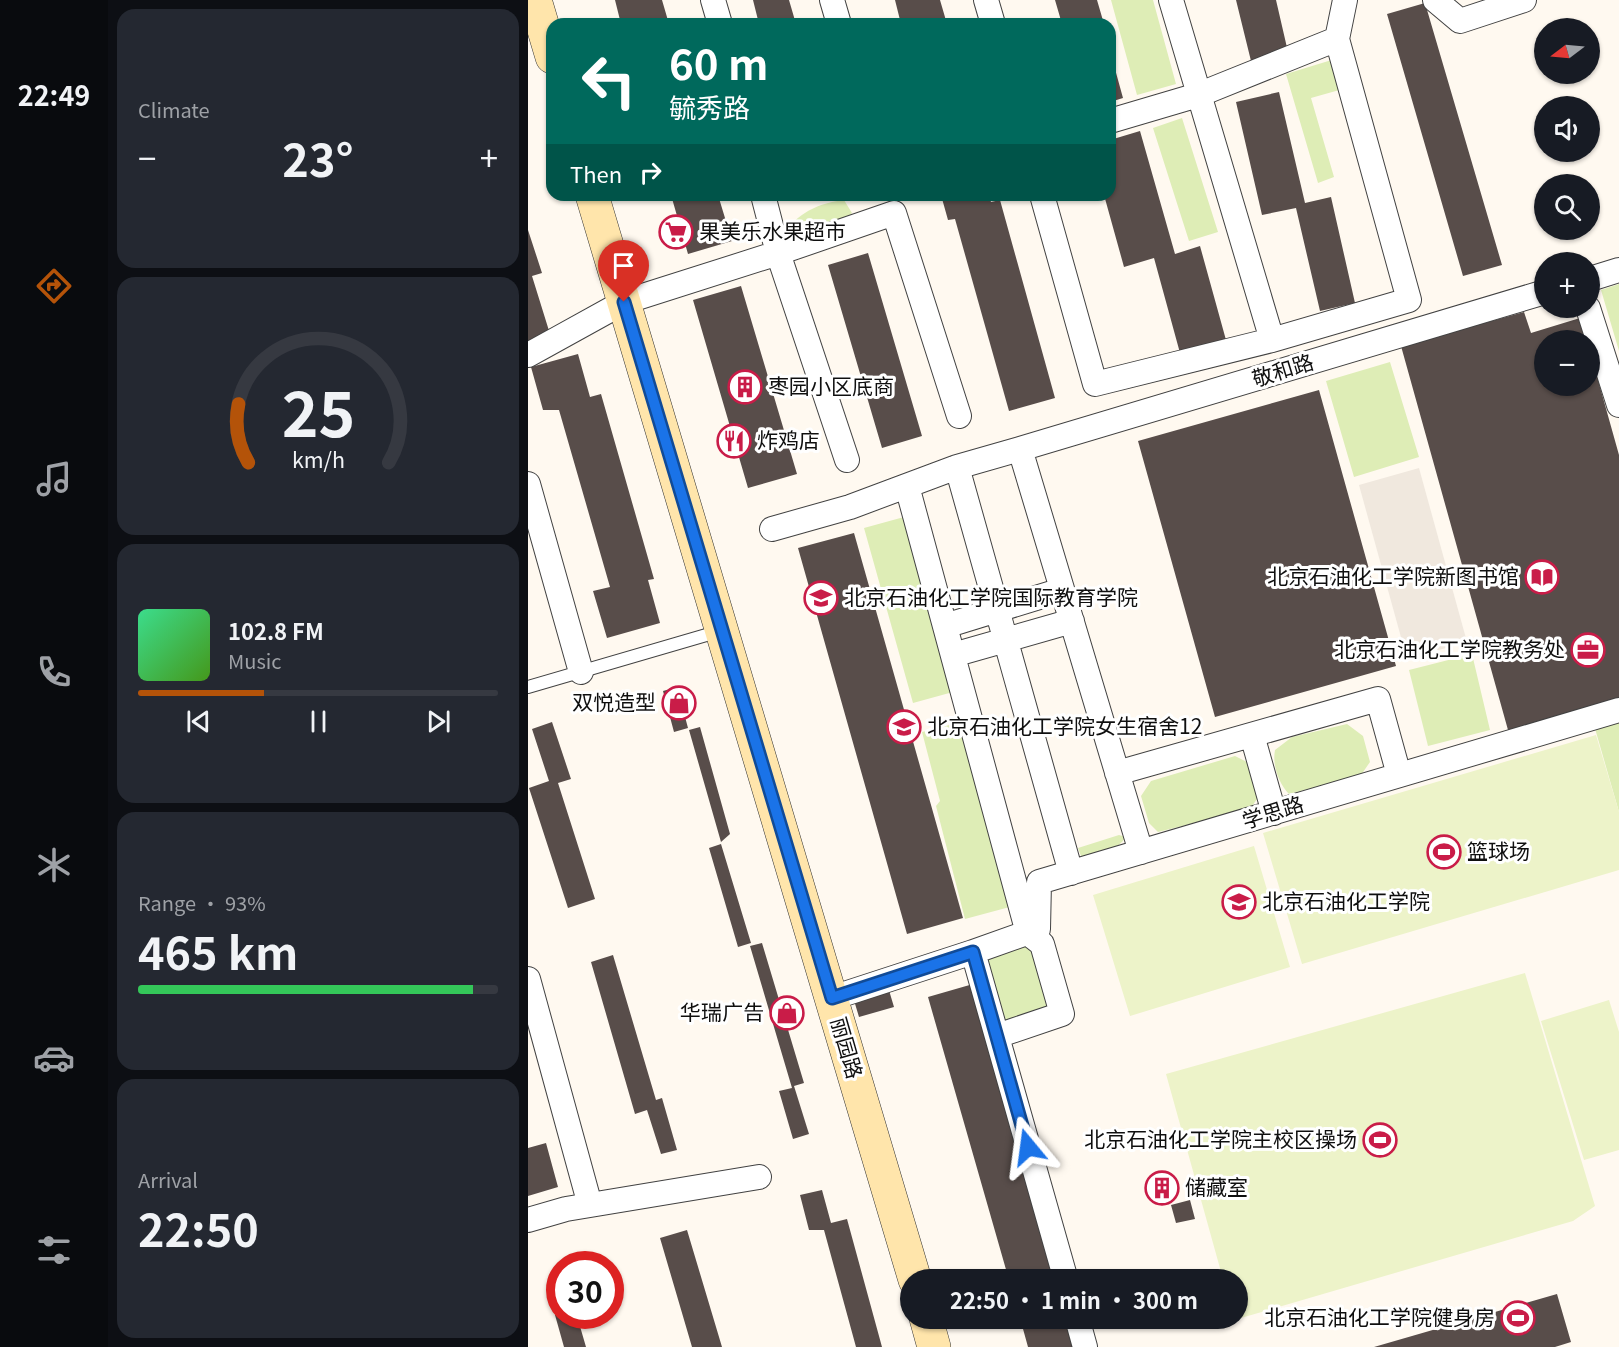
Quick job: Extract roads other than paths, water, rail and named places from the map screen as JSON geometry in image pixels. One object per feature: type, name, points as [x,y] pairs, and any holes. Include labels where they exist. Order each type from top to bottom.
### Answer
[{"type":"street","points":[[536,0],[546,36]]},
{"type":"street","points":[[713,0],[718,18]]},
{"type":"street","points":[[832,0],[836,18]]},
{"type":"street","points":[[986,0],[991,18]]},
{"type":"street","points":[[1171,0],[1272,340]]},
{"type":"street","points":[[1044,201],[1095,384],[1272,340],[1409,300],[1337,39],[1345,0]]},
{"type":"street","points":[[1435,0],[1460,21],[1524,0]]},
{"type":"street","points":[[1116,119],[1198,95],[1337,39]]},
{"type":"street","name":"丽园路","points":[[594,201],[912,1269]]},
{"type":"street","points":[[765,201],[778,254],[846,460]]},
{"type":"street","points":[[528,355],[624,302],[778,254],[891,204],[958,416]]},
{"type":"street","points":[[1600,276],[1619,270]]},
{"type":"street","name":"敬和路","points":[[772,529],[850,507],[957,467],[1534,295]]},
{"type":"street","points":[[1591,318],[1619,405]]},
{"type":"street","points":[[1020,449],[1141,852]]},
{"type":"street","points":[[957,467],[1071,873]]},
{"type":"street","points":[[528,484],[581,672]]},
{"type":"street","points":[[907,486],[1028,933],[1042,944],[1062,1014],[997,1036]]},
{"type":"street","points":[[945,626],[1062,590]]},
{"type":"street","points":[[953,655],[1072,621]]},
{"type":"street","points":[[1117,773],[1378,699],[1400,775]]},
{"type":"street","name":"学思路","points":[[1028,933],[1038,929],[1039,882],[1619,710]]},
{"type":"street","points":[[1252,735],[1274,813]]},
{"type":"street","points":[[832,998],[1028,933]]},
{"type":"street","points":[[973,952],[1063,1269]]},
{"type":"street","points":[[528,979],[590,1205]]},
{"type":"street","points":[[528,1220],[566,1209],[759,1177]]},
{"type":"street","points":[[929,1329],[934,1347]]},
{"type":"street","points":[[1080,1329],[1085,1347]]},
{"type":"lane","points":[[528,687],[722,630]]},
{"type":"place","name":"果美乐水果超市","points":[[676,232]]},
{"type":"place","name":"枣园小区底商","points":[[745,387]]},
{"type":"place","name":"炸鸡店","points":[[734,441]]},
{"type":"place","name":"北京石油化工学院新图书馆","points":[[1542,577]]},
{"type":"place","name":"北京石油化工学院国际教育学院","points":[[821,598]]},
{"type":"place","name":"北京石油化工学院教务处","points":[[1588,650]]},
{"type":"place","name":"双悦造型","points":[[679,703]]},
{"type":"place","name":"北京石油化工学院女生宿舍12","points":[[904,727]]},
{"type":"place","name":"篮球场","points":[[1444,852]]},
{"type":"place","name":"北京石油化工学院","points":[[1239,902]]},
{"type":"place","name":"华瑞广告","points":[[787,1013]]},
{"type":"place","name":"北京石油化工学院主校区操场","points":[[1380,1140]]},
{"type":"place","name":"储藏室","points":[[1162,1188]]},
{"type":"place","name":"北京石油化工学院健身房","points":[[1518,1318]]}]
